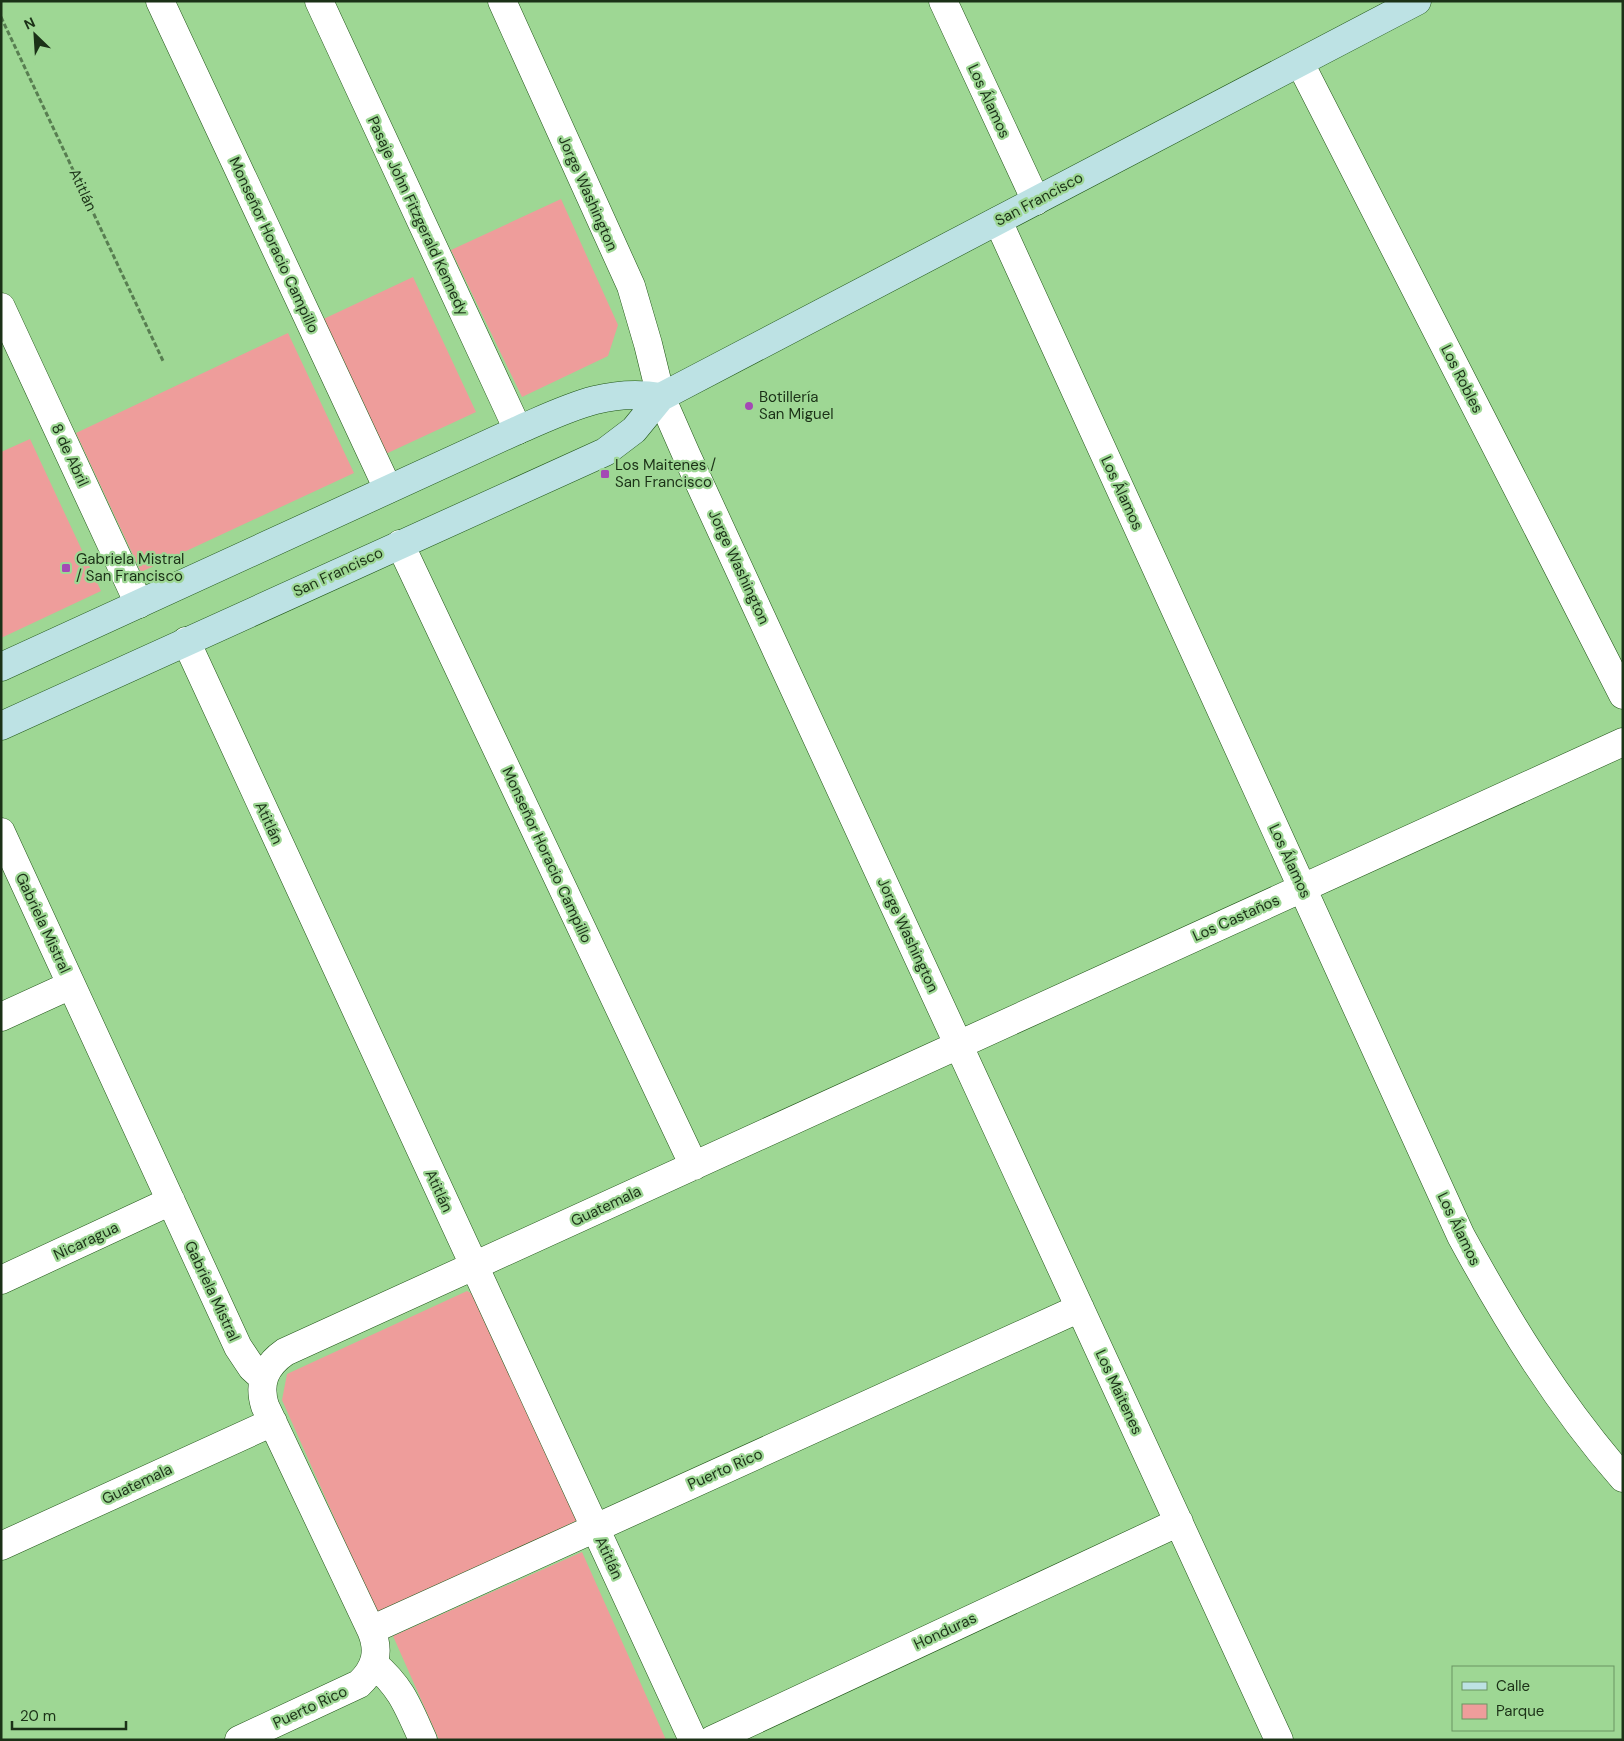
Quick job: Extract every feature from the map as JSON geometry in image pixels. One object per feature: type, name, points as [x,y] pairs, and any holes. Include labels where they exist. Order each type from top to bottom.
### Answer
[{"type":"main road","name":"San Francisco","points":[[1,726],[605,452],[634,430],[661,398],[1300,62],[1388,8],[1417,1]]},
{"type":"main road","points":[[1,667],[388,489],[584,402],[606,396],[628,394],[661,398]]},
{"type":"street","name":"Monseñor Horacio Campillo","points":[[160,1],[388,489]]},
{"type":"street","name":"Pasaje John Fitzgerald Kennedy","points":[[319,1],[518,430]]},
{"type":"street","name":"Jorge Washington","points":[[502,1],[630,286],[646,335],[661,398],[958,1044]]},
{"type":"street","name":"Los Álamos","points":[[943,1],[1036,201]]},
{"type":"street","name":"Los Robles","points":[[1300,62],[1623,695]]},
{"type":"street","name":"Los Álamos","points":[[998,221],[1445,1201],[1475,1262],[1531,1356],[1570,1413],[1623,1478]]},
{"type":"street","name":"8 de Abril","points":[[1,307],[139,604]]},
{"type":"street","name":"Monseñor Horacio Campillo","points":[[400,544],[694,1166]]},
{"type":"street","name":"Atitlán","points":[[186,641],[692,1740]]},
{"type":"street","name":"Los Castaños","points":[[958,1044],[1623,742]]},
{"type":"street","name":"Gabriela Mistral","points":[[1,832],[244,1358],[263,1378]]},
{"type":"street","points":[[1,1017],[71,985]]},
{"type":"street","name":"Guatemala","points":[[263,1378],[272,1363],[284,1352],[958,1044]]},
{"type":"street","name":"Los Maitenes","points":[[958,1044],[1277,1739]]},
{"type":"street","name":"Nicaragua","points":[[1,1280],[171,1202]]},
{"type":"street","name":"Puerto Rico","points":[[371,1630],[1080,1308]]},
{"type":"street","points":[[263,1378],[262,1397],[371,1630],[375,1641],[374,1664],[392,1679],[404,1697],[423,1740]]},
{"type":"street","name":"Guatemala","points":[[1,1546],[273,1422]]},
{"type":"street","name":"Honduras","points":[[712,1740],[1179,1522]]},
{"type":"street","name":"Puerto Rico","points":[[238,1740],[359,1684],[368,1675],[374,1664]]},
{"type":"path","name":"Atitlán","points":[[1,17],[164,363]]},
{"type":"green space","points":[[561,199],[618,325],[608,356],[522,397],[451,250]]},
{"type":"green space","points":[[413,277],[476,412],[377,458],[315,323]]},
{"type":"green space","points":[[288,333],[354,473],[141,572],[76,433]]},
{"type":"green space","points":[[30,439],[101,591],[1,638],[1,452]]},
{"type":"green space","points":[[467,1291],[482,1299],[580,1519],[378,1616],[282,1400],[287,1374]]},
{"type":"green space","points":[[582,1552],[666,1740],[439,1740],[393,1636]]},
{"type":"place","name":"Botillería San Miguel","points":[[749,406]]},
{"type":"place","name":"Los Maitenes / San Francisco","points":[[605,474]]},
{"type":"place","name":"Gabriela Mistral / San Francisco","points":[[66,568]]}]
